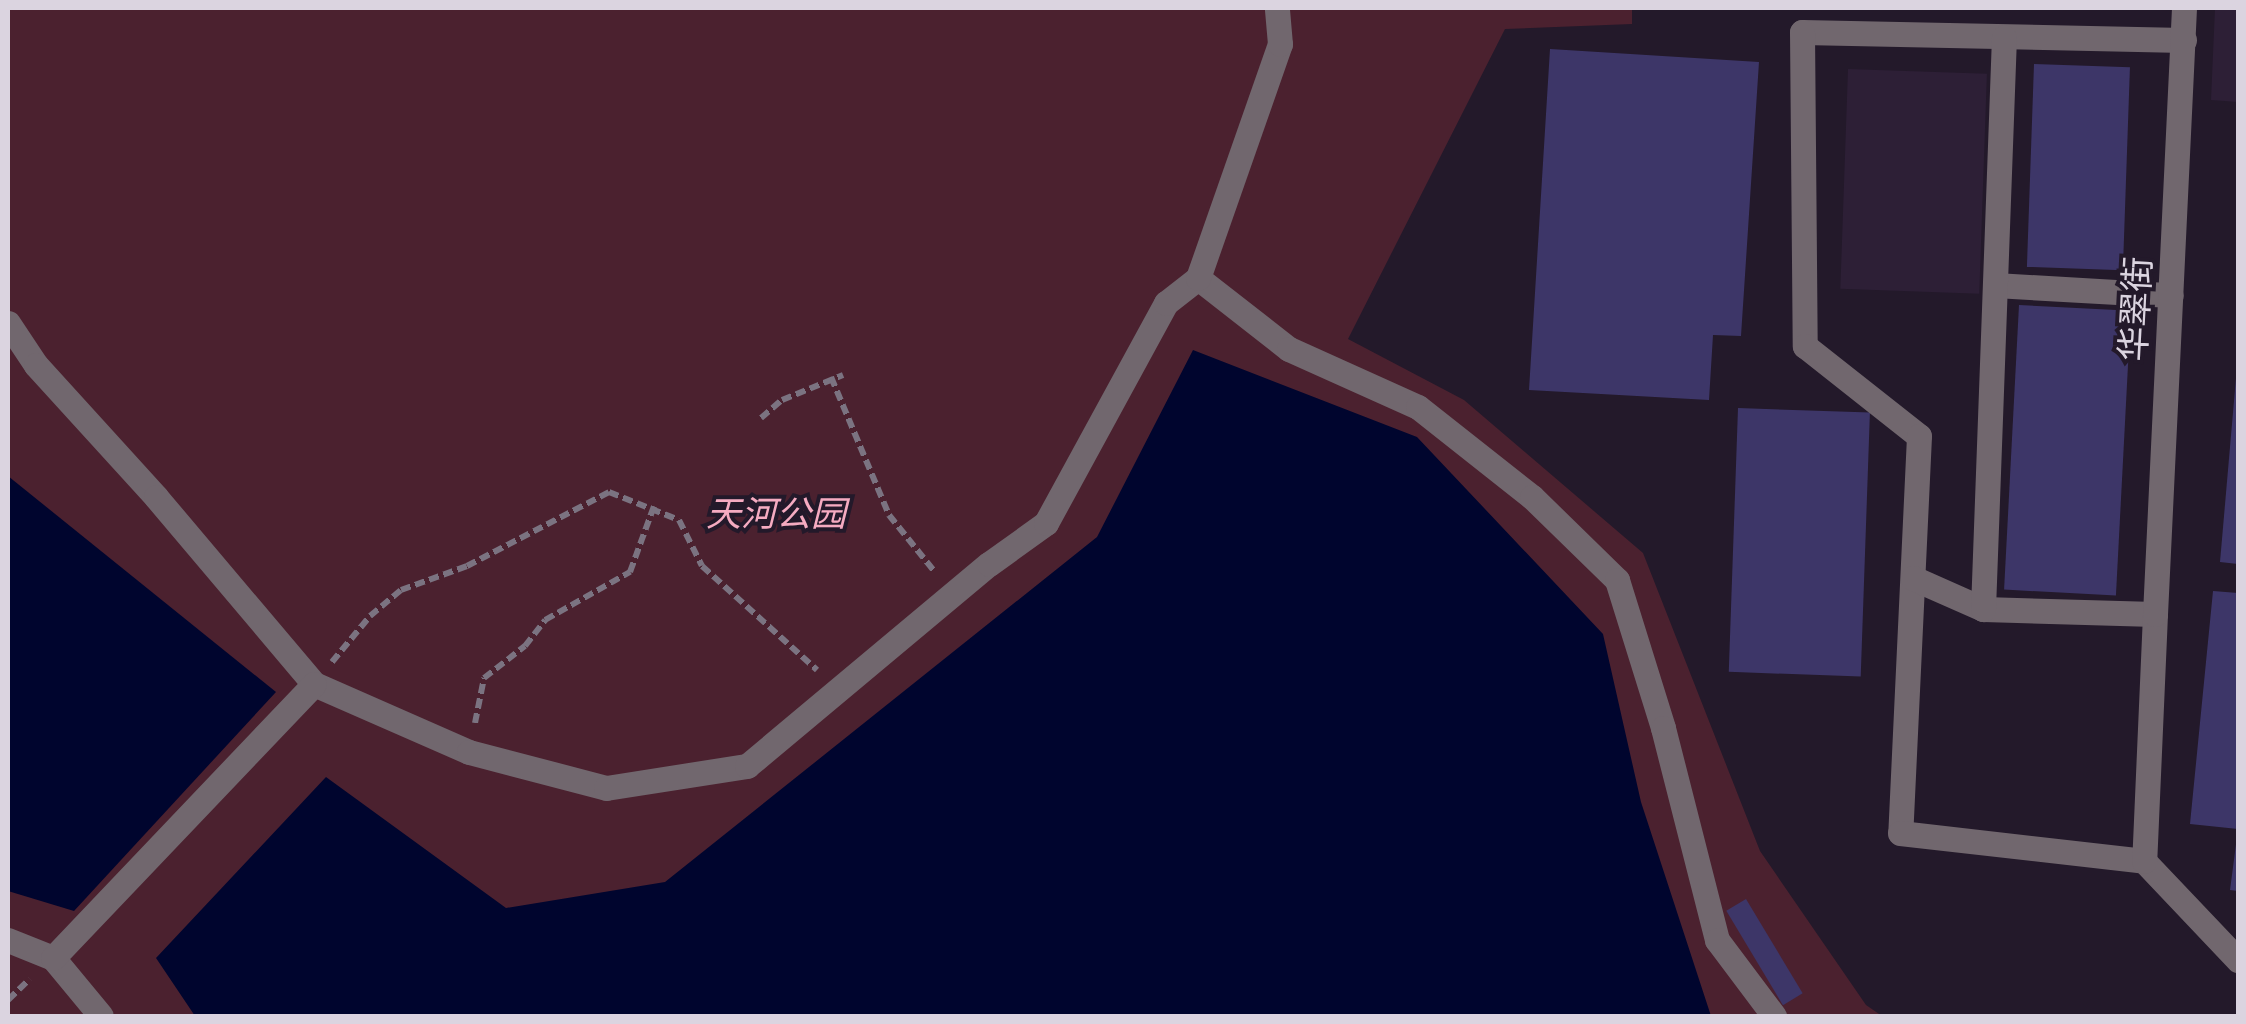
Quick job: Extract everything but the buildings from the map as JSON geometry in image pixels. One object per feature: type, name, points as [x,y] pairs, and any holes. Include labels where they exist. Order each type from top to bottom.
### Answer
[{"type":"street","points":[[8,323],[36,365],[156,497],[314,684],[469,752],[606,788],[747,766],[1046,523],[1166,303],[1198,278],[1280,44],[1278,8]]},
{"type":"street","name":"华翠街","points":[[2144,861],[2184,8]]},
{"type":"street","points":[[2184,40],[1802,32],[1805,346],[1919,436],[1900,833],[2144,861],[2238,960]]},
{"type":"street","points":[[1982,609],[2004,36]]},
{"type":"street","points":[[1198,278],[1289,349],[1418,407],[1532,497],[1617,580],[1663,728],[1717,940],[1774,1016]]},
{"type":"street","points":[[1994,285],[2171,295]]},
{"type":"street","points":[[1913,578],[1982,609],[2154,614]]},
{"type":"street","points":[[53,958],[314,684]]},
{"type":"street","points":[[8,940],[53,958],[102,1016]]},
{"type":"path","points":[[761,418],[782,400],[842,375]]},
{"type":"path","points":[[830,377],[888,514],[954,595]]},
{"type":"path","points":[[314,684],[370,616],[402,590],[468,566],[609,492],[682,517],[702,566],[840,691]]},
{"type":"path","points":[[469,752],[484,678],[525,646],[545,620],[630,572],[654,506]]},
{"type":"shaded area","points":[[2215,8],[2238,8],[2238,102],[2211,100]]},
{"type":"shaded area","points":[[1848,69],[1987,74],[1979,294],[1840,289]]},
{"type":"green space","name":"天河公园","points":[[8,8],[1632,8],[1632,24],[1505,29],[1348,339],[1464,400],[1643,553],[1760,851],[1866,1005],[1882,1016],[8,1016]]},
{"type":"water","points":[[1193,350],[1417,437],[1603,634],[1641,802],[1711,1016],[195,1016],[156,958],[326,777],[506,908],[665,882],[1097,537]]},
{"type":"water","points":[[8,476],[276,692],[74,911],[8,891]]}]
